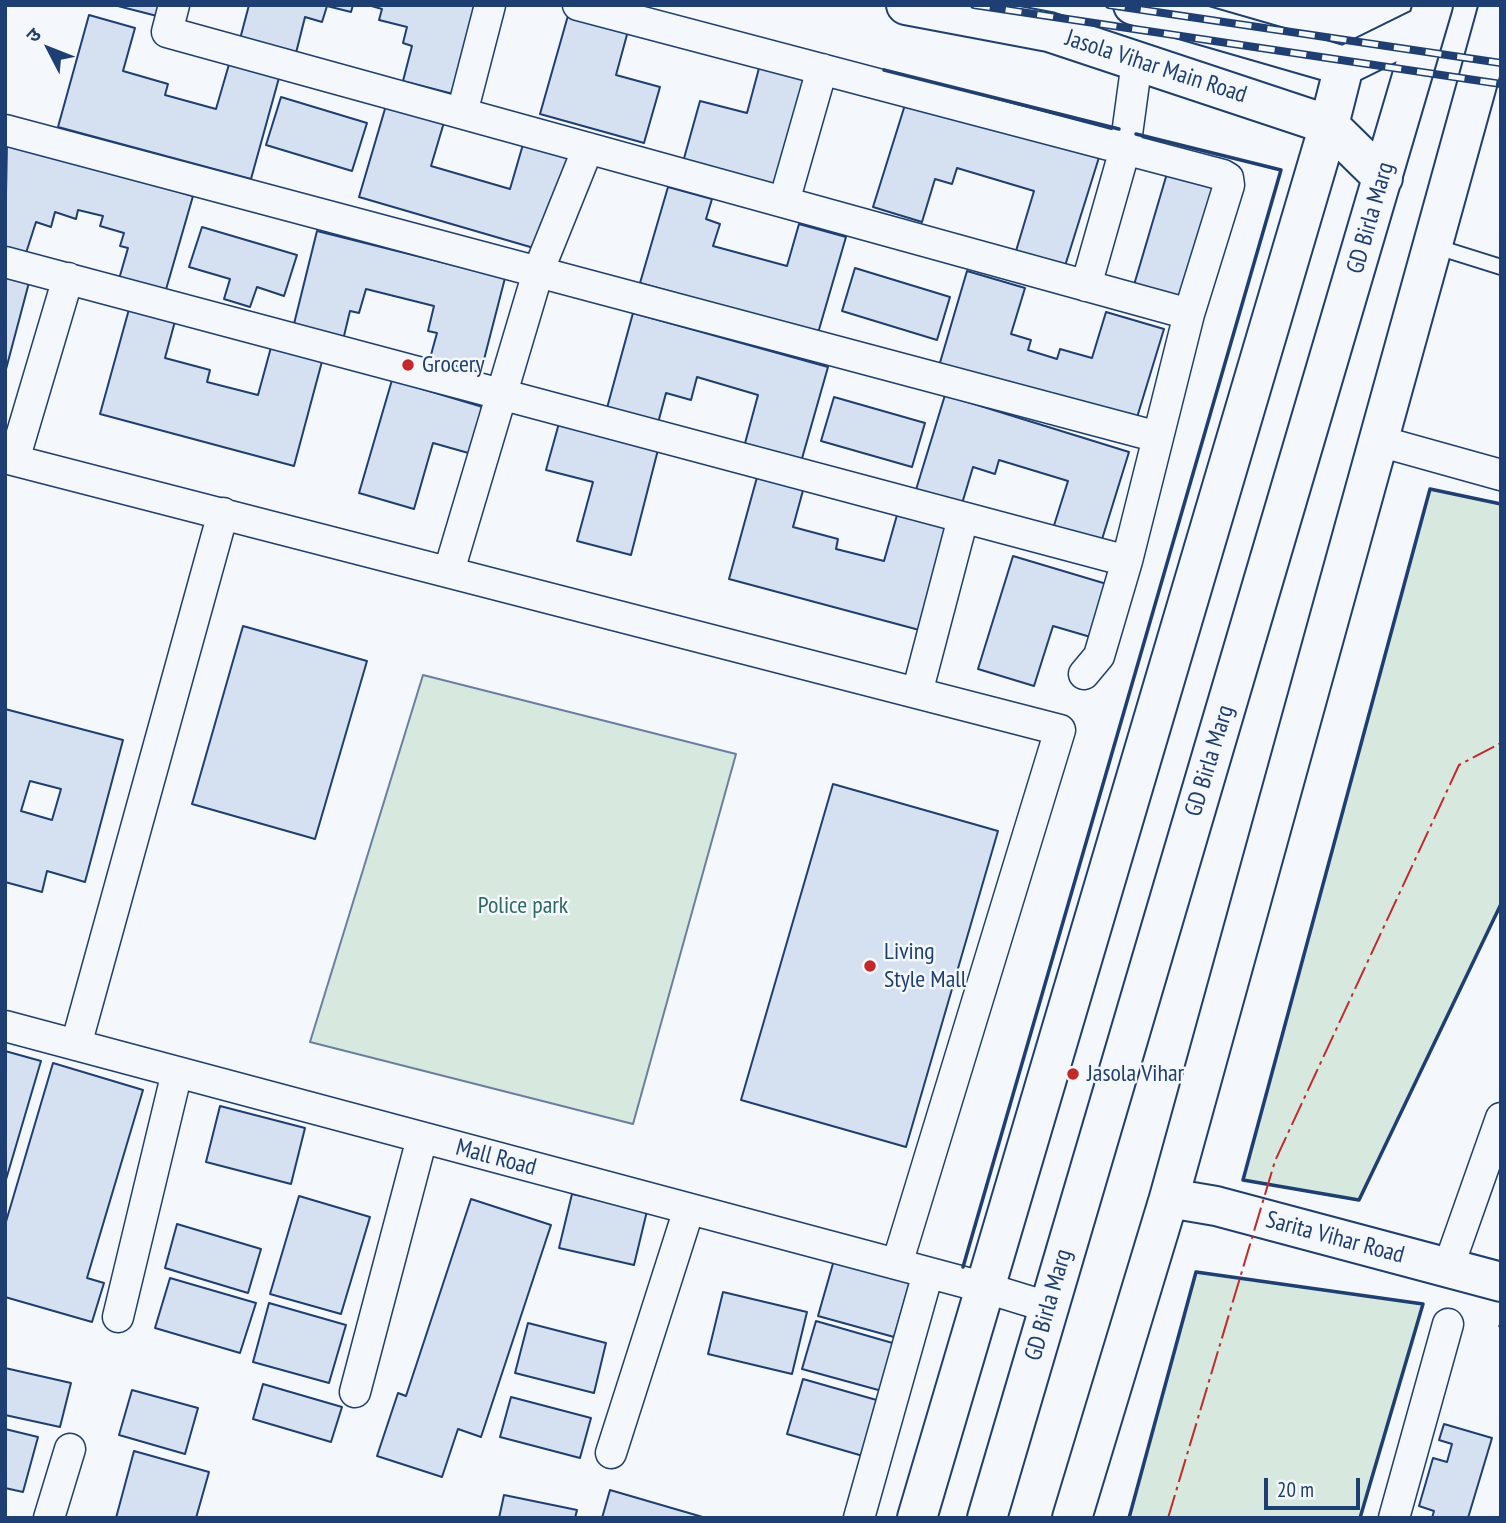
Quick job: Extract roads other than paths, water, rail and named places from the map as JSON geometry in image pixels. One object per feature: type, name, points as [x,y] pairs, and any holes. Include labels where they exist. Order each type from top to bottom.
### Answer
[{"type":"main road","name":"Jasola Vihar Main Road","points":[[906,5],[1049,32],[1329,125],[1383,178]]},
{"type":"main road","points":[[1133,5],[1345,66]]},
{"type":"main road","points":[[1072,1518],[1169,1198],[1433,246],[1483,85],[1499,5]]},
{"type":"main road","points":[[917,1518],[1345,66],[1430,15]]},
{"type":"main road","name":"GD Birla Marg","points":[[987,1518],[1430,15]]},
{"type":"main road","name":"Sarita Vihar Road","points":[[1169,1198],[1216,1206],[1501,1282]]},
{"type":"street","points":[[174,5],[167,32],[1189,314]]},
{"type":"street","points":[[461,113],[490,5]]},
{"type":"street","points":[[578,5],[680,18],[822,69],[1228,178],[1229,185],[1189,314],[1127,561],[1099,656],[1084,674]]},
{"type":"street","points":[[1086,286],[1125,149],[1137,61]]},
{"type":"street","points":[[784,202],[822,69]]},
{"type":"street","points":[[5,130],[1158,437]]},
{"type":"street","points":[[449,571],[538,272],[588,148]]},
{"type":"street","points":[[5,262],[1127,561]]},
{"type":"street","points":[[68,278],[10,459],[1060,730],[897,1264]]},
{"type":"street","points":[[1379,441],[1501,475]]},
{"type":"street","points":[[76,1045],[223,513]]},
{"type":"street","points":[[917,693],[963,518]]},
{"type":"street","name":"Mall Road","points":[[5,1026],[897,1264],[1048,1307]]},
{"type":"street","points":[[118,1317],[177,1072]]},
{"type":"street","points":[[1448,1268],[1500,1122]]},
{"type":"street","points":[[355,1392],[422,1138]]},
{"type":"street","points":[[611,1453],[688,1209]]},
{"type":"street","points":[[859,1518],[928,1273]]},
{"type":"street","points":[[1394,1518],[1448,1324]]},
{"type":"street","points":[[49,1518],[70,1449]]},
{"type":"lane","points":[[1433,246],[1501,267]]},
{"type":"railway","points":[[974,5],[1501,84]]},
{"type":"railway","points":[[1109,5],[1501,63]]},
{"type":"place","name":"Grocery","points":[[408,365]]},
{"type":"place","name":"Living Style Mall","points":[[870,966]]},
{"type":"place","name":"Jasola Vihar","points":[[1073,1074]]},
{"type":"park label","name":"Police park","points":[[523,906]]}]
